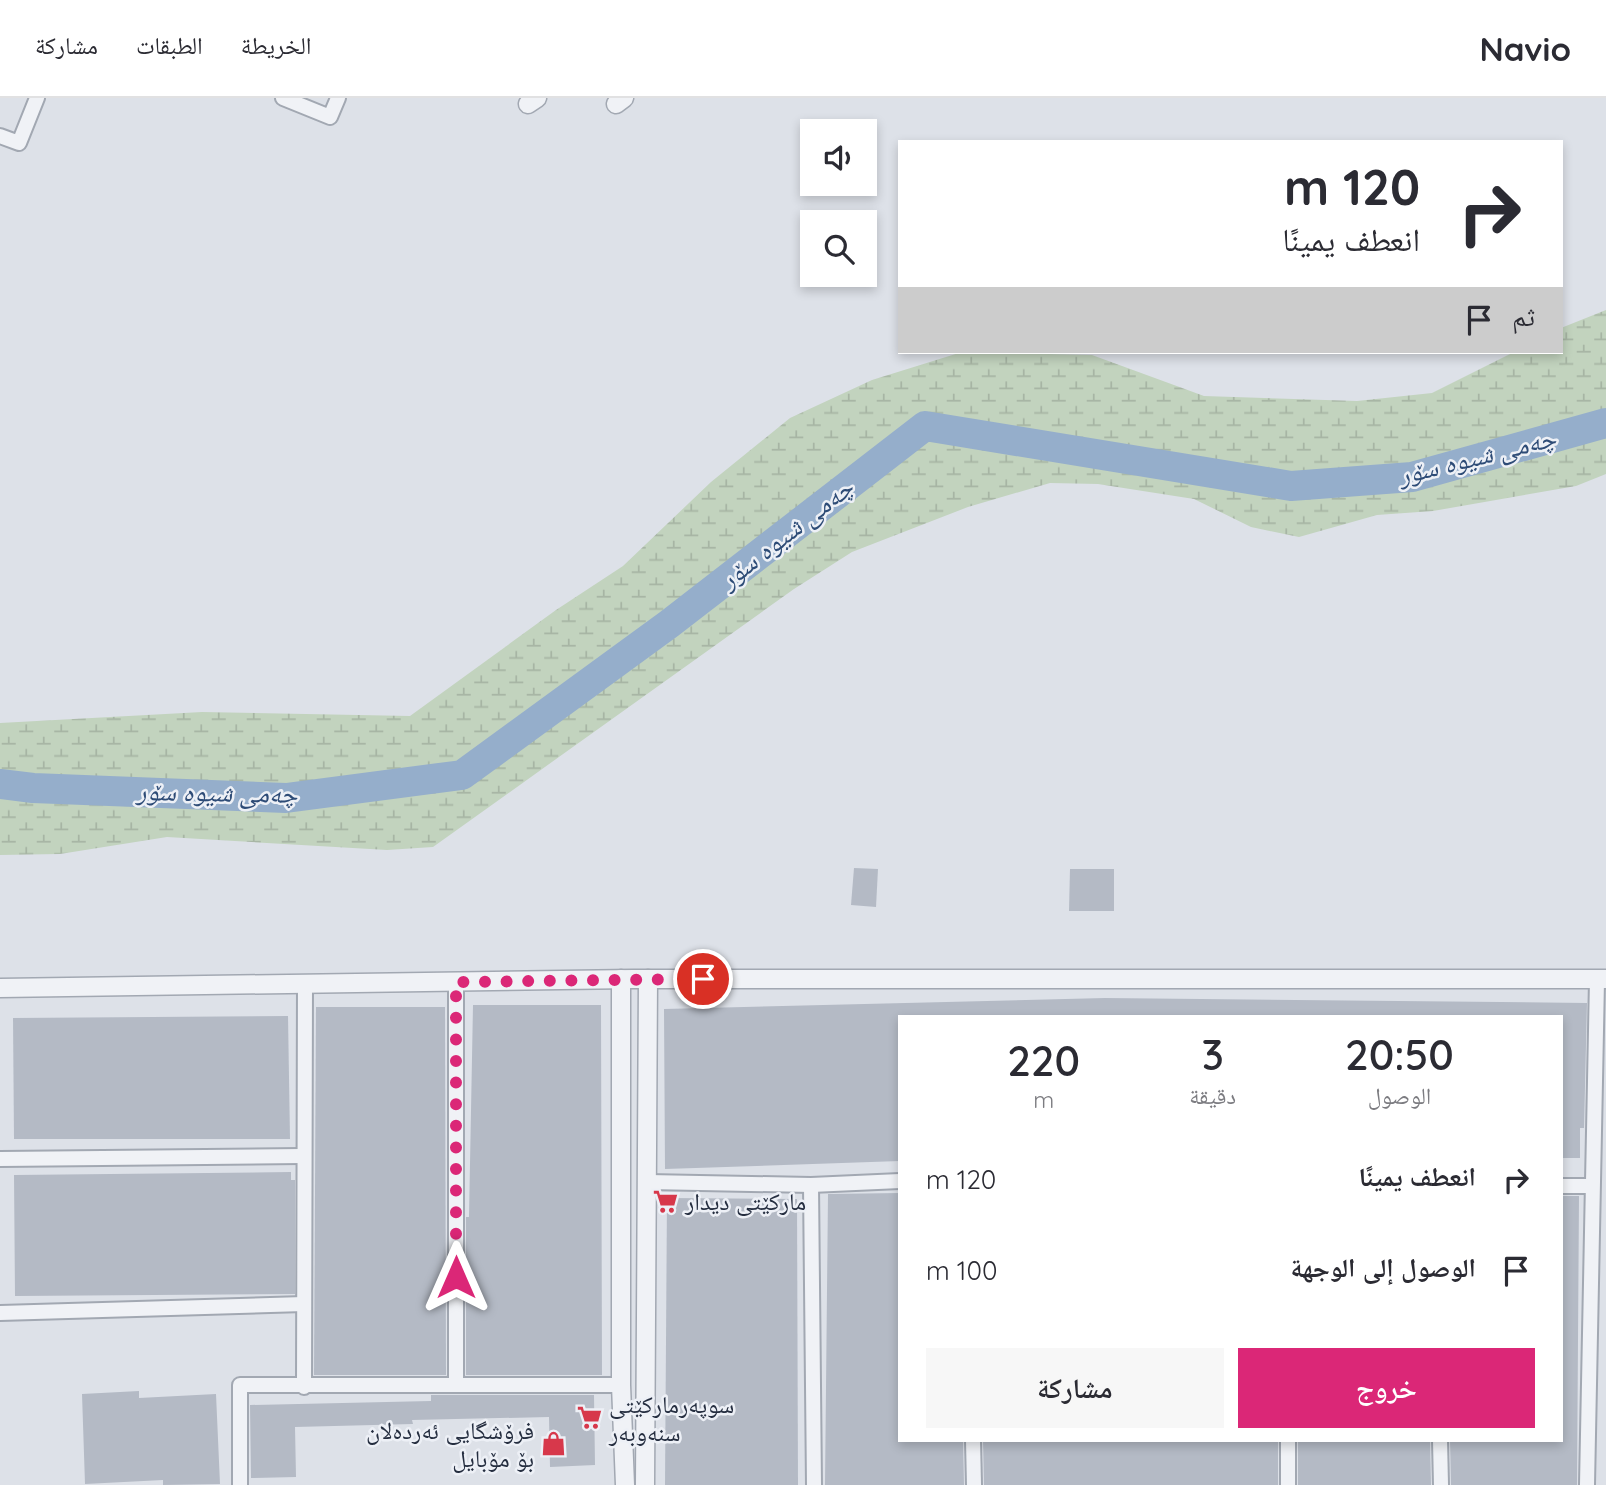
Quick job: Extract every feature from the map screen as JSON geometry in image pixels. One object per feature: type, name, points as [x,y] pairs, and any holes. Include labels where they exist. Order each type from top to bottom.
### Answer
[{"type":"street","points":[[0,136],[19,143],[37,98]]},
{"type":"street","points":[[283,98],[330,117],[338,98]]},
{"type":"street","points":[[621,979],[621,1385],[625,1485]]},
{"type":"street","points":[[0,988],[621,979],[1601,979],[1590,1186],[1587,1485]]},
{"type":"street","points":[[645,1485],[648,979]]},
{"type":"street","points":[[456,982],[456,1384]]},
{"type":"street","points":[[304,1387],[302,1156],[305,984]]},
{"type":"street","points":[[0,1159],[302,1156]]},
{"type":"street","points":[[648,1182],[811,1185],[898,1181]]},
{"type":"street","points":[[811,1185],[814,1485]]},
{"type":"street","points":[[1563,1186],[1590,1186]]},
{"type":"street","points":[[0,1319],[0,1311],[304,1304]]},
{"type":"street","points":[[1590,1347],[1606,1346]]},
{"type":"street","points":[[240,1485],[240,1385],[621,1385]]},
{"type":"street","points":[[973,1442],[974,1485]]},
{"type":"street","points":[[1288,1442],[1288,1485]]},
{"type":"street","points":[[1440,1442],[1441,1485]]},
{"type":"green space","points":[[1606,310],[1606,474],[1576,486],[1433,511],[1377,515],[1299,537],[1251,527],[1194,499],[1098,484],[1050,483],[968,507],[852,552],[794,589],[433,847],[387,850],[167,837],[60,854],[0,855],[0,723],[202,712],[410,716],[556,610],[623,566],[711,482],[790,418],[872,380],[956,354],[1092,355],[1204,396],[1357,401],[1432,393],[1510,354],[1563,354],[1563,327]]},
{"type":"building","points":[[854,868],[878,869],[876,907],[851,905]]},
{"type":"building","points":[[1070,869],[1114,869],[1114,911],[1069,911]]},
{"type":"building","points":[[1105,998],[1587,1003],[1584,1128],[1580,1128],[1580,1158],[1563,1158],[1563,1015],[898,1015],[898,1161],[665,1169],[664,1009]]},
{"type":"building","points":[[473,1005],[601,1005],[602,1375],[466,1375],[466,1217],[469,1217]]},
{"type":"building","points":[[316,1007],[445,1007],[446,1375],[314,1375]]},
{"type":"building","points":[[288,1016],[290,1139],[14,1139],[13,1018]]},
{"type":"building","points":[[291,1172],[291,1180],[295,1180],[295,1294],[15,1296],[14,1175]]},
{"type":"building","points":[[898,1193],[898,1442],[963,1442],[964,1485],[825,1485],[828,1194]]},
{"type":"building","points":[[1563,1196],[1579,1196],[1577,1485],[1451,1485],[1450,1442],[1563,1442]]},
{"type":"building","points":[[667,1198],[797,1199],[798,1485],[665,1485]]},
{"type":"building","points":[[139,1391],[139,1398],[216,1394],[220,1484],[163,1485],[163,1480],[85,1484],[82,1394]]},
{"type":"building","points":[[431,1395],[594,1395],[595,1465],[550,1467],[549,1417],[412,1420],[413,1424],[295,1427],[296,1477],[251,1478],[250,1405],[431,1401]]},
{"type":"building","points":[[983,1442],[1278,1442],[1278,1485],[984,1485]]},
{"type":"building","points":[[1298,1442],[1430,1442],[1431,1485],[1298,1485]]},
{"type":"waterway","name":"چەمی شیوە سۆر","points":[[0,784],[33,788],[286,798],[462,775],[669,624],[925,426],[1291,486],[1412,477],[1606,423]]},
{"type":"place","name":"مارکێتی دیدار","points":[[665,1201]]},
{"type":"place","name":"سوپەرمارکێتی سنەوبەر","points":[[589,1418]]},
{"type":"place","name":"فرۆشگایی ئەردەلان بۆ مۆبایل","points":[[554,1444]]},
{"type":"route","points":[[456,1277],[456,982],[703,979]]}]
